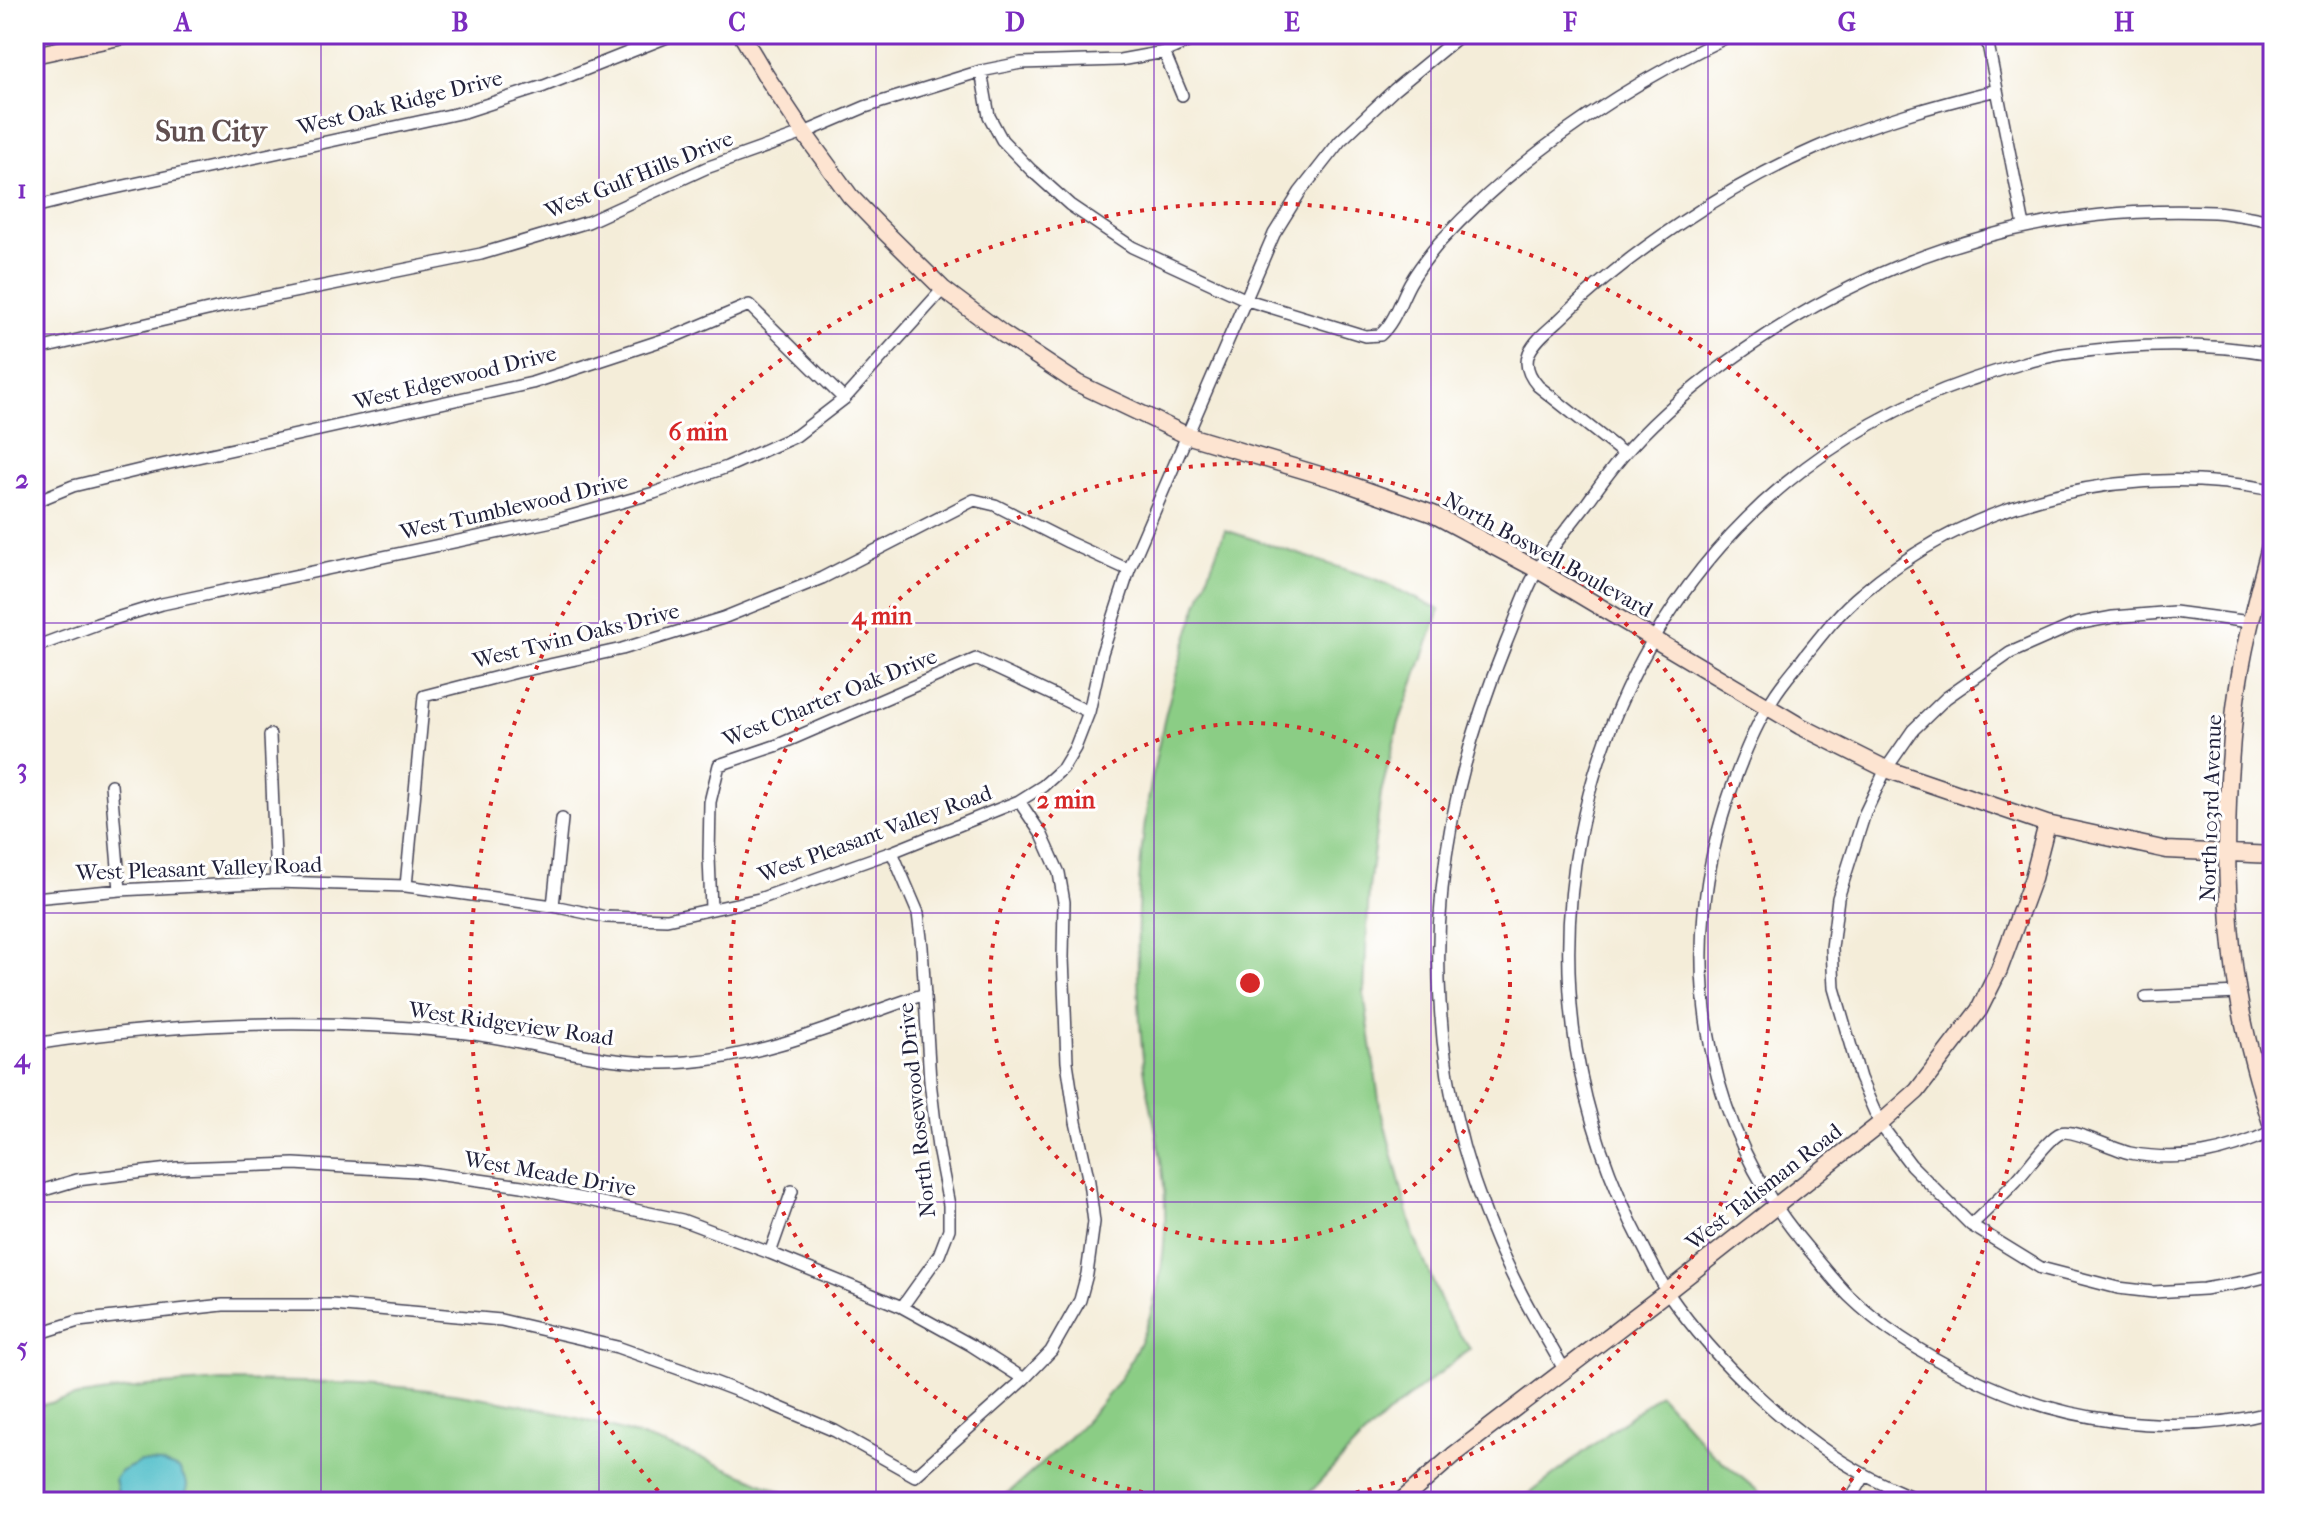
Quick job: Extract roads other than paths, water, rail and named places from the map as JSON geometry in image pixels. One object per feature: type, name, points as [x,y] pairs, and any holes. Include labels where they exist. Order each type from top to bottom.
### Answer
[{"type":"street","points":[[34,55],[133,34]]},
{"type":"street","name":"West Oak Ridge Drive","points":[[34,207],[464,112],[544,86],[675,34]]},
{"type":"street","name":"North Boswell Boulevard","points":[[741,34],[804,133],[850,196],[943,289],[1077,383],[1186,435],[1340,481],[1433,514],[1538,570],[1800,726],[1886,769],[2047,824],[2167,850],[2273,855]]},
{"type":"street","name":"West Gulf Hills Drive","points":[[34,350],[225,306],[481,254],[588,222],[706,168],[804,133],[865,107],[981,71],[1021,63],[1120,60],[1164,52],[1205,34]]},
{"type":"street","name":"West Pleasant Valley Road","points":[[34,898],[276,882],[406,886],[553,906],[606,917],[667,919],[759,899],[892,852],[1019,801],[1043,786],[1063,768],[1075,748],[1089,712],[1102,653],[1129,570],[1274,234],[1300,192],[1340,141],[1394,90],[1462,34]]},
{"type":"street","points":[[981,71],[989,116],[1002,140],[1070,205],[1132,247],[1247,300],[1365,336],[1380,335],[1390,326],[1411,281],[1438,245],[1495,188],[1601,107],[1733,34]]},
{"type":"street","points":[[1986,34],[2024,226]]},
{"type":"street","points":[[1164,52],[1182,95]]},
{"type":"street","points":[[1624,454],[1530,377],[1527,363],[1530,350],[1565,314],[1592,289],[1709,204],[1764,174],[1864,128],[1997,90]]},
{"type":"street","points":[[1565,1371],[1520,1291],[1491,1228],[1471,1172],[1445,1059],[1438,961],[1448,833],[1471,736],[1530,583],[1538,570],[1624,454],[1693,389],[1784,323],[1869,278],[1968,241],[2024,226],[2077,217],[2217,212],[2273,221]]},
{"type":"street","name":"West Tumblewood Drive","points":[[34,650],[97,624],[162,604],[557,520],[654,493],[727,467],[796,436],[844,399],[943,289]]},
{"type":"street","name":"West Edgewood Drive","points":[[34,502],[73,486],[532,383],[678,335],[749,305],[844,399]]},
{"type":"street","points":[[1922,1502],[1865,1475],[1821,1447],[1759,1396],[1709,1346],[1668,1291],[1625,1212],[1602,1155],[1583,1091],[1570,1004],[1568,946],[1571,890],[1582,824],[1597,768],[1619,703],[1652,638],[1704,565],[1761,504],[1827,451],[1895,410],[2004,369],[2060,355],[2188,346],[2273,354]]},
{"type":"street","points":[[2273,490],[2203,480],[2144,480],[2101,485],[2032,500],[1967,525],[1912,557],[1860,595],[1821,635],[1776,693],[1758,723],[1719,823],[1702,916],[1701,954],[1704,1004],[1713,1060],[1747,1157],[1789,1226],[1848,1295],[1882,1325],[1937,1361],[1993,1389],[2074,1414],[2158,1424],[2254,1417],[2273,1412]]},
{"type":"street","name":"West Twin Oaks Drive","points":[[406,886],[424,696],[622,649],[723,618],[822,578],[974,500],[995,505],[1129,570]]},
{"type":"street","name":"North 103rd Avenue","points":[[2273,535],[2250,622],[2235,706],[2227,853],[2233,958],[2259,1084],[2273,1130]]},
{"type":"street","points":[[2250,622],[2174,612],[2113,617],[2076,624],[2010,653],[1946,698],[1913,730],[1886,769],[1865,813],[1838,898],[1832,948],[1834,988],[1860,1078],[1880,1124],[1911,1165],[1971,1225],[2041,1268],[2118,1288],[2153,1292],[2204,1289],[2273,1275]]},
{"type":"street","name":"West Charter Oak Drive","points":[[711,909],[710,802],[719,765],[778,745],[976,659],[1089,712]]},
{"type":"street","points":[[270,735],[276,882]]},
{"type":"street","points":[[111,785],[120,890]]},
{"type":"street","points":[[34,1335],[78,1321],[223,1305],[333,1305],[501,1320],[617,1347],[698,1376],[835,1431],[915,1476],[1051,1351],[1080,1300],[1087,1274],[1094,1222],[1067,1062],[1064,902],[1059,873],[1042,835],[1019,801]]},
{"type":"street","points":[[553,906],[562,819]]},
{"type":"street","name":"West Talisman Road","points":[[1400,1502],[1455,1454],[1668,1291],[1880,1124],[1917,1091],[1979,1010],[1999,970],[2033,878],[2047,824]]},
{"type":"street","name":"North Rosewood Drive","points":[[892,852],[918,913],[930,1081],[949,1205],[949,1229],[939,1255],[902,1307]]},
{"type":"street","points":[[2146,997],[2239,993]]},
{"type":"street","name":"West Ridgeview Road","points":[[34,1044],[166,1028],[293,1023],[462,1032],[627,1062],[685,1063],[755,1052],[925,994]]},
{"type":"street","points":[[1971,1225],[2062,1132],[2073,1132],[2102,1145],[2132,1153],[2184,1158],[2225,1151],[2273,1130]]},
{"type":"street","name":"West Meade Drive","points":[[34,1193],[77,1180],[177,1168],[294,1164],[415,1171],[522,1186],[682,1220],[770,1253],[902,1307],[1024,1379]]},
{"type":"street","points":[[770,1253],[792,1191]]},
{"type":"street","points":[[1849,1502],[1865,1475]]},
{"type":"water","points":[[141,1462],[161,1463],[179,1469],[187,1483],[186,1497],[179,1502],[120,1502],[115,1479],[121,1471]]},
{"type":"waterway","points":[[186,1497],[194,1502]]},
{"type":"district","name":"Sun City","points":[[211,131]]}]
